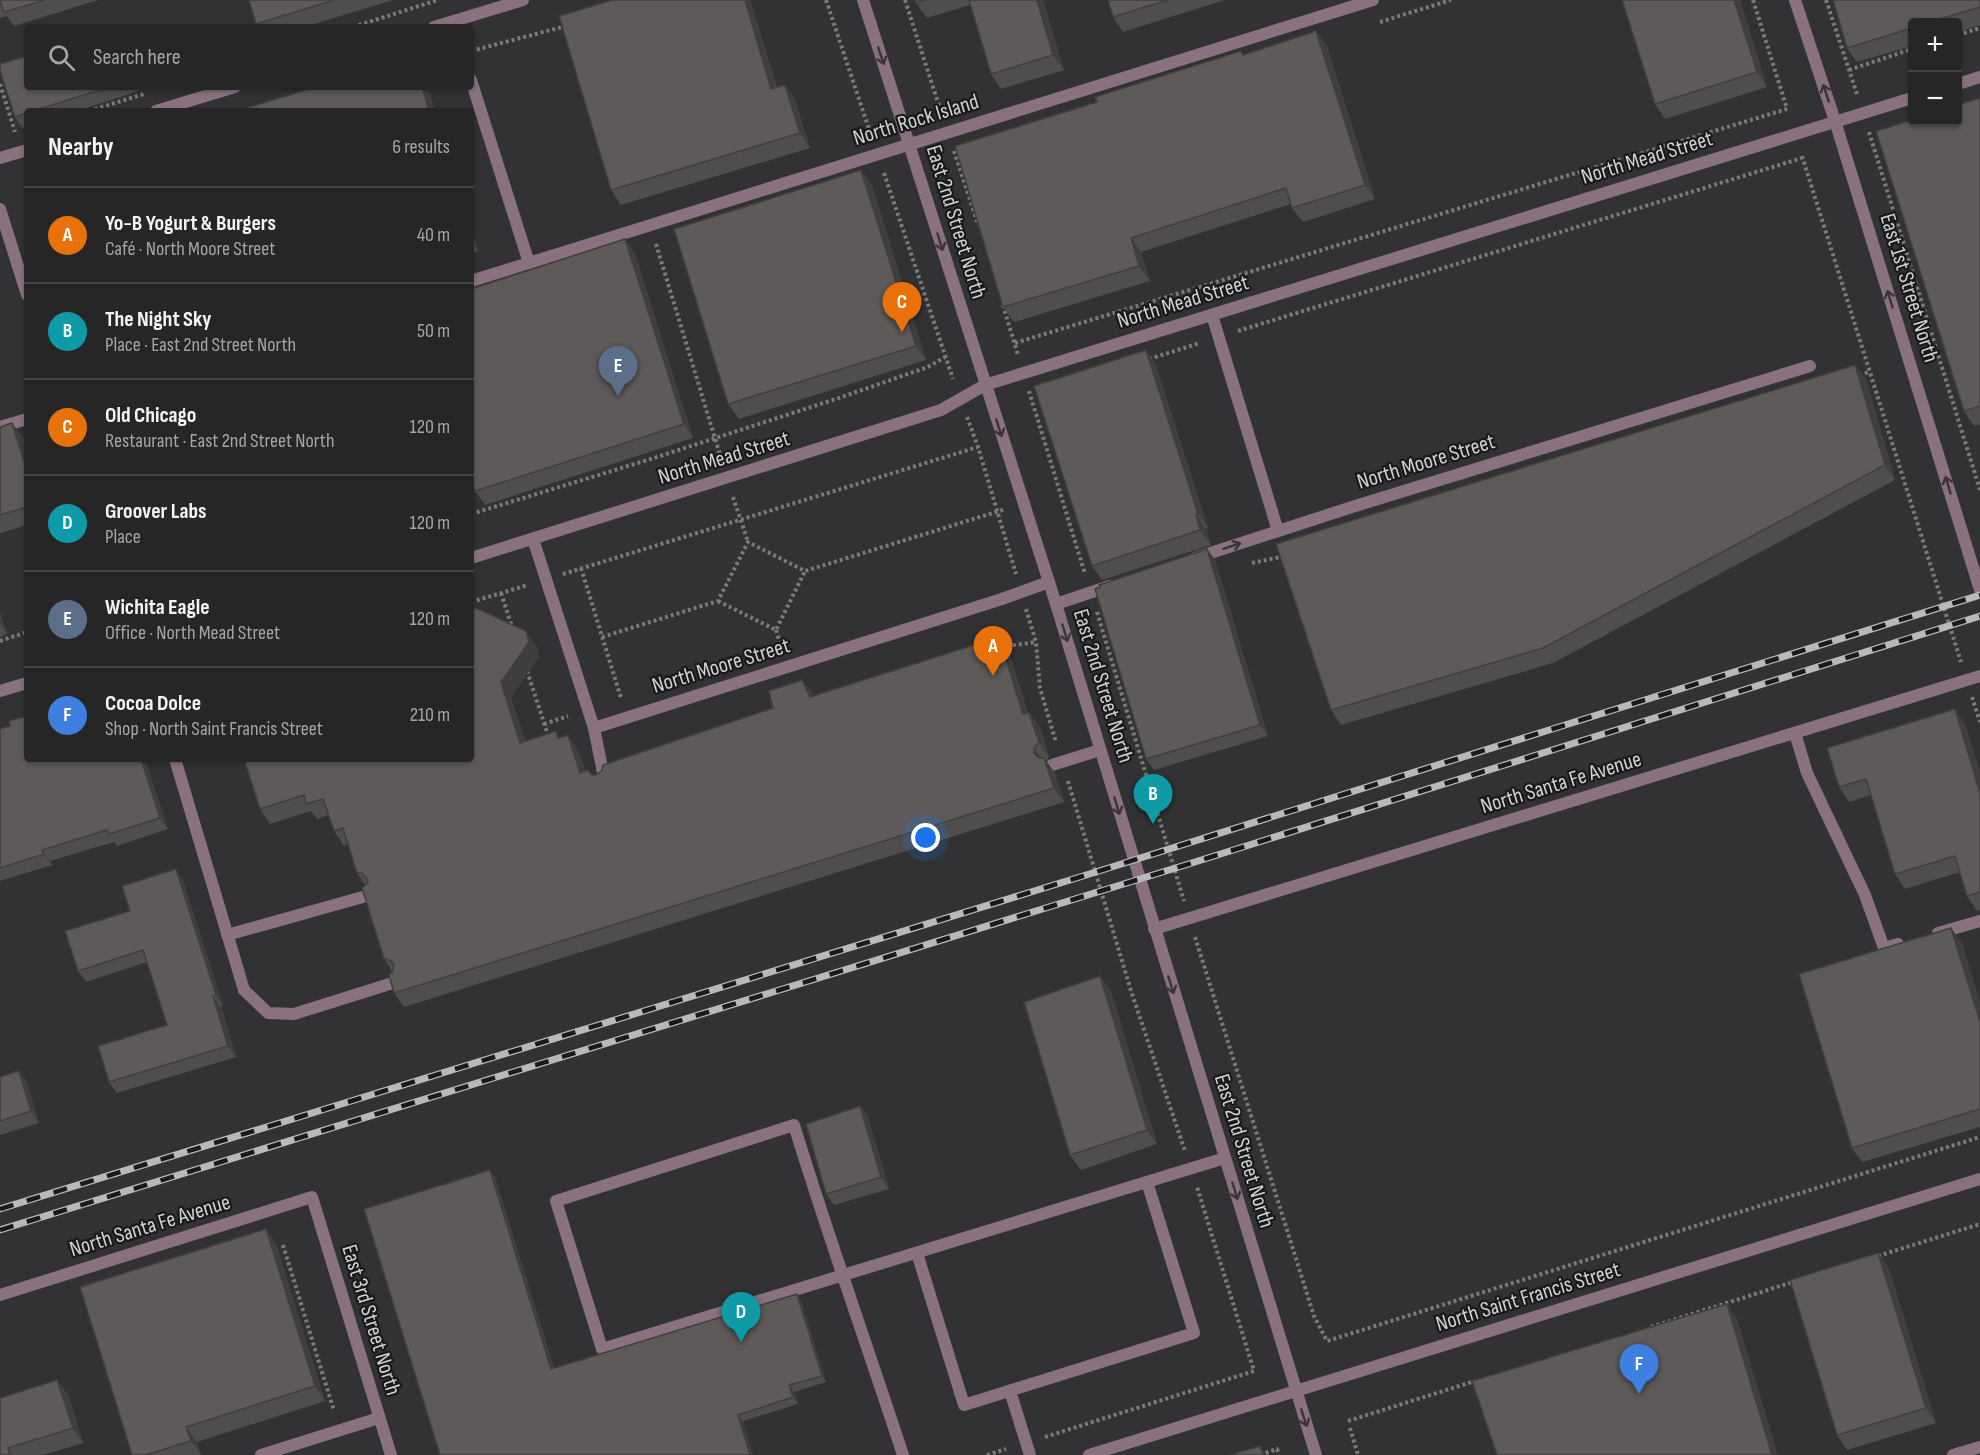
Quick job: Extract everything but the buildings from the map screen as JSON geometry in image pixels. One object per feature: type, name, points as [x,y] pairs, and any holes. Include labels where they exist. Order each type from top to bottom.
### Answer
[{"type":"street","points":[[453,24],[523,0]]},
{"type":"street","name":"East 2nd Street North","points":[[863,0],[1056,604],[1316,1455]]},
{"type":"street","name":"North Rock Island","points":[[474,280],[1373,0]]},
{"type":"street","name":"East 1st Street North","points":[[1795,0],[1835,121],[1980,590]]},
{"type":"street","points":[[1962,83],[1980,77]]},
{"type":"street","points":[[474,89],[529,263]]},
{"type":"street","points":[[166,108],[225,90]]},
{"type":"street","name":"North Mead Street","points":[[474,557],[728,479],[941,410],[985,385],[1908,99]]},
{"type":"street","points":[[0,158],[24,151]]},
{"type":"street","points":[[0,209],[24,285]]},
{"type":"street","points":[[1212,315],[1278,531]]},
{"type":"street","name":"North Moore Street","points":[[1179,563],[1810,366]]},
{"type":"street","points":[[0,427],[24,420]]},
{"type":"street","points":[[533,539],[594,728],[605,782]]},
{"type":"street","points":[[1056,604],[1124,581]]},
{"type":"street","name":"North Moore Street","points":[[594,728],[1049,582]]},
{"type":"street","name":"North Santa Fe Avenue","points":[[1154,929],[1980,676]]},
{"type":"street","points":[[0,691],[24,684]]},
{"type":"street","points":[[1795,733],[1807,773],[1865,895],[1884,948],[1905,942]]},
{"type":"street","points":[[1057,764],[1100,750]]},
{"type":"street","points":[[176,762],[244,990],[268,1013],[294,1014],[396,982]]},
{"type":"street","points":[[227,935],[370,895]]},
{"type":"street","points":[[1927,936],[1980,921]]},
{"type":"street","points":[[903,1455],[843,1275],[816,1200],[794,1125],[556,1201],[602,1349],[843,1275],[917,1253],[1190,1168],[1225,1158]]},
{"type":"street","name":"North Saint Francis Street","points":[[1089,1455],[1980,1179]]},
{"type":"street","points":[[917,1253],[964,1405],[1010,1391],[1194,1333],[1147,1182]]},
{"type":"street","name":"North Santa Fe Avenue","points":[[0,1295],[312,1197]]},
{"type":"street","name":"East 3rd Street North","points":[[312,1197],[391,1455]]},
{"type":"street","points":[[1010,1391],[1030,1455]]},
{"type":"street","points":[[261,1455],[379,1418]]},
{"type":"street","points":[[303,1442],[308,1455]]},
{"type":"street","points":[[1953,1455],[1980,1447]]},
{"type":"path","points":[[362,24],[438,0]]},
{"type":"path","points":[[826,0],[945,357],[978,447],[1036,642],[1040,688],[1057,764],[1254,1371],[987,1455]]},
{"type":"path","points":[[905,0],[981,233]]},
{"type":"path","points":[[1753,0],[1980,722]]},
{"type":"path","points":[[1826,0],[1871,137],[1980,490]]},
{"type":"path","points":[[474,50],[574,23]]},
{"type":"path","points":[[1962,34],[1980,28]]},
{"type":"path","points":[[1849,70],[1908,51]]},
{"type":"path","points":[[0,84],[24,151]]},
{"type":"path","points":[[98,108],[154,90]]},
{"type":"path","points":[[1015,343],[1787,109]]},
{"type":"path","points":[[1871,137],[1881,134]]},
{"type":"path","points":[[1142,361],[1802,158]]},
{"type":"path","points":[[655,241],[747,542],[718,601]]},
{"type":"path","points":[[1001,300],[1189,918],[1314,1316],[1327,1341],[1980,1137]]},
{"type":"path","points":[[474,513],[716,438],[928,367],[945,357]]},
{"type":"path","points":[[474,601],[978,447]]},
{"type":"path","points":[[747,542],[806,571],[1024,503]]},
{"type":"path","points":[[602,637],[718,601],[776,630],[806,571]]},
{"type":"path","points":[[501,593],[515,637]]},
{"type":"path","points":[[0,641],[24,633]]},
{"type":"path","points":[[994,648],[1036,642]]},
{"type":"path","points":[[526,669],[552,746]]},
{"type":"path","points":[[1877,1256],[1980,1224]]},
{"type":"path","points":[[283,1245],[340,1430]]},
{"type":"path","points":[[1641,1330],[1798,1281]]},
{"type":"path","points":[[1348,1421],[1483,1379]]},
{"type":"path","points":[[1350,1428],[1358,1455]]},
{"type":"path","points":[[1260,1455],[1277,1449],[1279,1455]]},
{"type":"railway","points":[[0,1209],[1083,876],[1980,595]]},
{"type":"railway","points":[[0,1230],[1195,862],[1980,616]]},
{"type":"place","name":"Old Chicago","points":[[902,332]]},
{"type":"place","name":"Wichita Eagle","points":[[618,396]]},
{"type":"place","name":"Yo-B Yogurt & Burgers","points":[[993,676]]},
{"type":"place","name":"The Night Sky","points":[[1153,824]]},
{"type":"place","name":"Groover Labs","points":[[741,1342]]},
{"type":"place","name":"Cocoa Dolce","points":[[1639,1394]]}]
